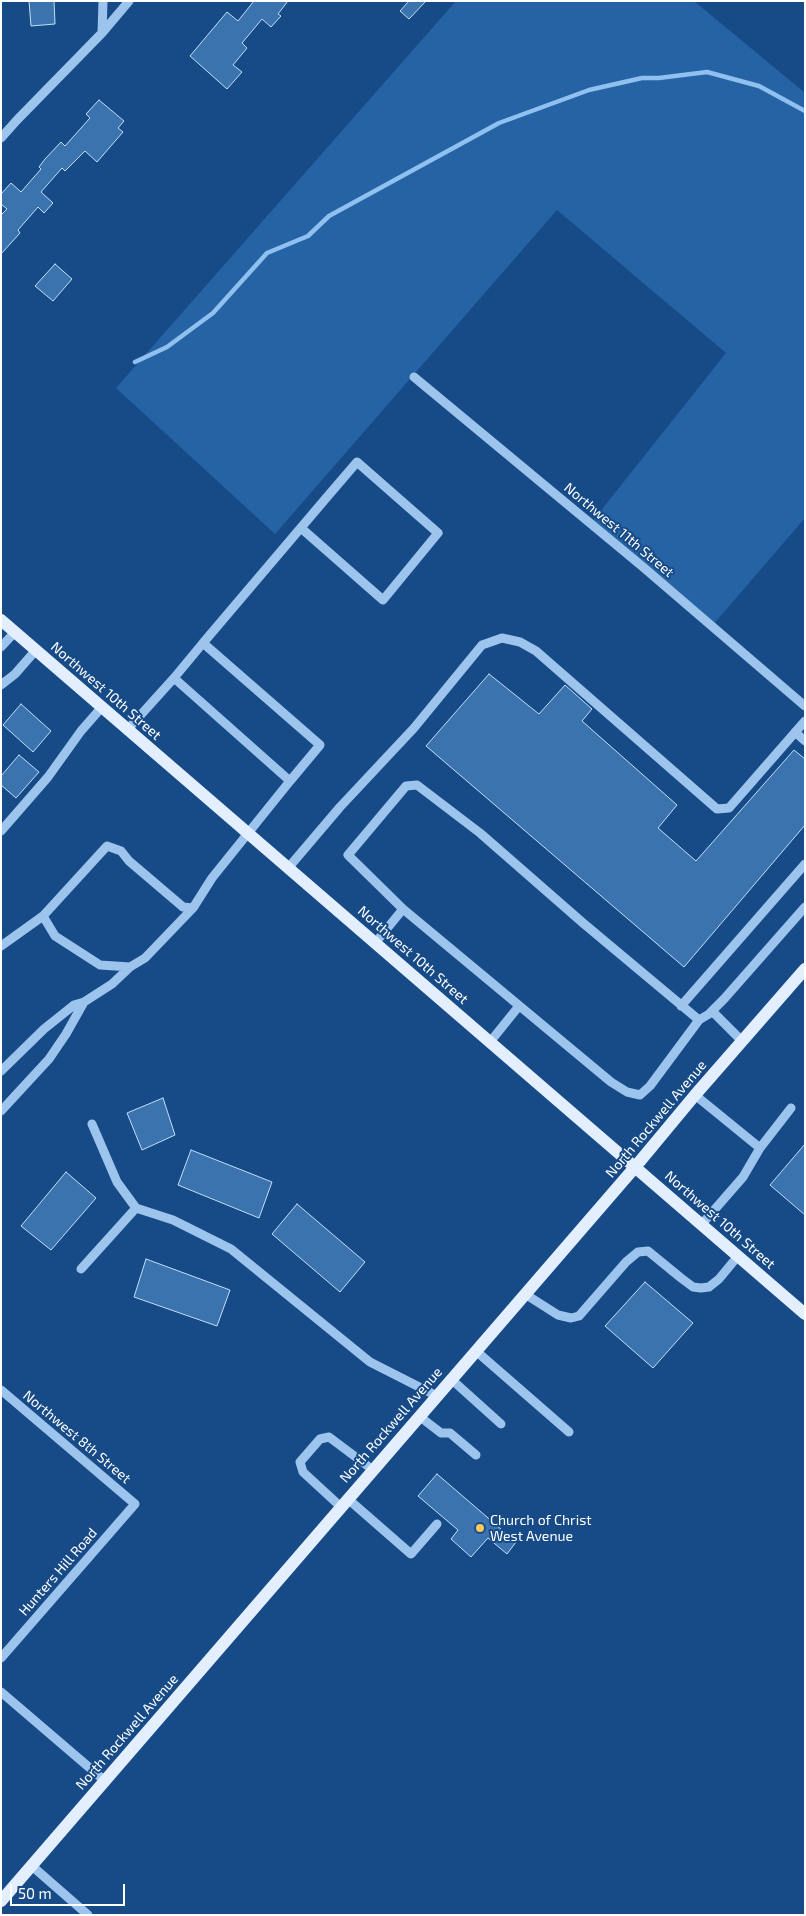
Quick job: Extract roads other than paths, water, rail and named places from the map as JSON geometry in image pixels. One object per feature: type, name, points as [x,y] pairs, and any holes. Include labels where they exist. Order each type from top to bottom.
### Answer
[{"type":"main road","name":"Northwest 10th Street","points":[[1,620],[636,1166],[805,1314]]},
{"type":"main road","name":"North Rockwell Avenue","points":[[3,1897],[32,1866],[636,1166],[694,1095],[805,969]]},
{"type":"street","points":[[102,33],[103,1]]},
{"type":"street","points":[[1,138],[102,33],[129,1]]},
{"type":"street","name":"Northwest 11th Street","points":[[414,377],[643,566],[805,706]]},
{"type":"street","points":[[128,729],[174,678],[203,643],[357,462],[438,533],[383,600],[301,528]]},
{"type":"street","points":[[1,648],[15,632]]},
{"type":"street","points":[[289,867],[340,807],[414,728],[482,645],[502,638],[520,642],[536,651],[718,809],[729,808],[805,721]]},
{"type":"street","points":[[1,1071],[44,1029],[74,1005],[84,1002],[112,984],[130,967],[145,958],[192,908],[212,878],[248,832],[320,745],[203,643]]},
{"type":"street","points":[[2,682],[15,674],[36,650]]},
{"type":"street","points":[[174,678],[290,781]]},
{"type":"street","points":[[1,832],[48,777],[81,731],[102,706]]},
{"type":"street","points":[[795,732],[805,741]]},
{"type":"street","points":[[699,1020],[480,833],[417,785],[406,786],[348,855],[403,909],[616,1086],[627,1092],[640,1095],[650,1086],[699,1020],[712,1011],[805,907]]},
{"type":"street","points":[[1,946],[43,916],[108,846],[121,851],[129,861],[183,907],[192,908]]},
{"type":"street","points":[[681,1006],[805,864]]},
{"type":"street","points":[[376,942],[403,909]]},
{"type":"street","points":[[43,916],[55,936],[100,965],[130,967]]},
{"type":"street","points":[[1,1111],[49,1059],[84,1002]]},
{"type":"street","points":[[490,1042],[520,1006]]},
{"type":"street","points":[[712,1011],[742,1041]]},
{"type":"street","points":[[694,1095],[760,1148]]},
{"type":"street","points":[[702,1224],[743,1177],[760,1148],[791,1108]]},
{"type":"street","points":[[92,1124],[117,1182],[136,1208],[173,1220],[231,1249],[370,1362],[437,1396]]},
{"type":"street","points":[[81,1270],[136,1208]]},
{"type":"street","points":[[525,1294],[558,1315],[571,1318],[579,1316],[626,1262],[638,1252],[648,1251],[693,1287],[701,1288],[709,1287],[738,1256]]},
{"type":"street","points":[[476,1351],[569,1432]]},
{"type":"street","points":[[451,1379],[501,1424]]},
{"type":"street","name":"Northwest 8th Street","points":[[1,1390],[135,1504]]},
{"type":"street","points":[[419,1416],[441,1433],[450,1433],[476,1454]]},
{"type":"street","points":[[373,1470],[329,1436],[320,1439],[300,1462],[303,1472],[411,1554],[437,1524]]},
{"type":"street","name":"Hunters Hill Road","points":[[1,1658],[135,1504]]},
{"type":"street","points":[[1,1692],[105,1781]]},
{"type":"street","points":[[32,1866],[88,1915]]},
{"type":"waterway","points":[[135,362],[167,347],[213,313],[267,253],[308,236],[329,216],[499,123],[589,90],[642,78],[659,78],[707,72],[759,86],[805,111]]},
{"type":"place","name":"Church of Christ West Avenue","points":[[480,1528]]}]
